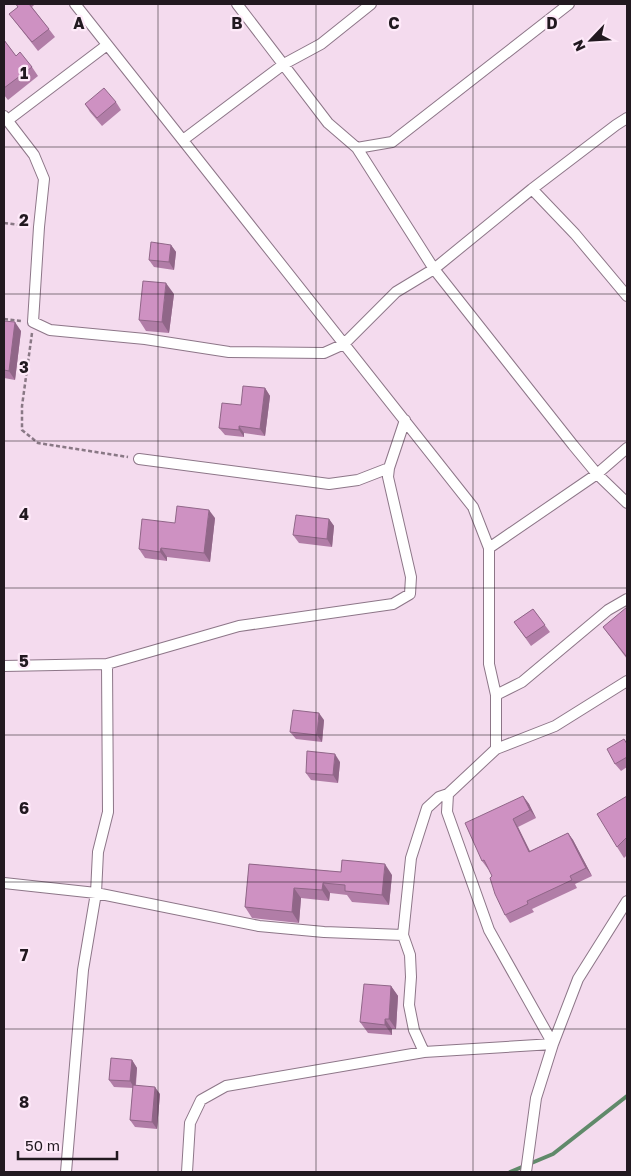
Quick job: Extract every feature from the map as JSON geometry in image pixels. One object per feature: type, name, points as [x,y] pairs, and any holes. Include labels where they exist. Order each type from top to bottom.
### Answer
[{"type":"street","points":[[75,4],[473,506],[489,548],[489,664],[496,696],[496,749]]},
{"type":"street","points":[[237,4],[328,124],[358,148],[434,269],[597,474],[627,503]]},
{"type":"street","points":[[183,140],[284,64],[321,44],[371,4]]},
{"type":"street","points":[[358,148],[392,142],[569,4]]},
{"type":"street","points":[[107,45],[6,118],[34,155],[44,178],[33,322],[50,330],[145,339],[229,352],[324,353],[344,344],[396,292],[434,269],[532,189],[627,118]]},
{"type":"street","points":[[532,189],[575,234],[627,296]]},
{"type":"street","points":[[4,666],[107,664],[239,626],[393,604],[410,594],[411,577],[388,477],[389,468],[405,420]]},
{"type":"street","points":[[489,548],[597,474],[627,448]]},
{"type":"street","points":[[139,459],[329,484],[358,480],[389,468]]},
{"type":"street","points":[[496,696],[522,682],[608,610],[627,599]]},
{"type":"street","points":[[66,1172],[83,970],[96,893],[98,852],[108,812],[107,664]]},
{"type":"street","points":[[424,1052],[414,1030],[409,1005],[410,955],[403,935],[410,858],[427,808],[439,797],[448,794],[496,749],[555,726],[627,681]]},
{"type":"street","points":[[448,794],[447,812],[490,930],[553,1044]]},
{"type":"street","points":[[4,883],[96,893],[258,926],[324,932],[403,935]]},
{"type":"street","points":[[526,1172],[536,1098],[553,1044],[578,979],[627,901]]},
{"type":"street","points":[[187,1172],[190,1123],[201,1100],[226,1086],[424,1052],[553,1044]]},
{"type":"path","points":[[4,223],[39,227]]},
{"type":"path","points":[[4,319],[33,322],[22,406],[22,430],[38,444],[139,459]]},
{"type":"building","points":[[16,4],[29,4],[49,29],[32,42],[9,14],[18,7]]},
{"type":"building","points":[[4,40],[16,56],[20,52],[32,67],[4,88]]},
{"type":"building","points":[[104,88],[116,102],[97,118],[85,104]]},
{"type":"building","points":[[151,242],[171,245],[169,262],[149,260]]},
{"type":"building","points":[[143,281],[166,283],[162,322],[139,320]]},
{"type":"building","points":[[4,321],[15,322],[9,371],[4,370]]},
{"type":"building","points":[[243,386],[265,388],[260,429],[239,426],[239,430],[219,428],[222,403],[241,405]]},
{"type":"building","points":[[177,506],[209,510],[204,553],[161,548],[160,552],[139,549],[142,519],[175,523]]},
{"type":"building","points":[[296,515],[329,519],[327,539],[293,535]]},
{"type":"building","points":[[627,607],[627,656],[626,656],[603,627]]},
{"type":"building","points":[[533,609],[545,625],[526,638],[514,622]]},
{"type":"building","points":[[293,710],[319,713],[317,735],[290,732]]},
{"type":"building","points":[[624,739],[627,744],[627,757],[615,764],[607,749]]},
{"type":"building","points":[[307,751],[335,754],[333,775],[306,773]]},
{"type":"building","points":[[523,796],[530,810],[513,819],[529,852],[568,833],[586,868],[570,876],[572,880],[527,901],[528,904],[505,915],[495,894],[490,878],[492,876],[484,860],[482,861],[465,823]]},
{"type":"building","points":[[627,796],[627,837],[617,847],[597,814]]},
{"type":"building","points":[[342,860],[385,864],[382,895],[345,891],[345,885],[323,883],[322,890],[294,888],[292,912],[245,907],[249,864],[341,872]]},
{"type":"building","points":[[364,984],[391,986],[389,1019],[385,1019],[385,1025],[360,1022]]},
{"type":"building","points":[[111,1058],[132,1060],[130,1081],[109,1080]]},
{"type":"building","points":[[133,1085],[155,1087],[152,1122],[130,1120]]},
{"type":"waterway","points":[[510,1172],[553,1154],[627,1096]]}]
